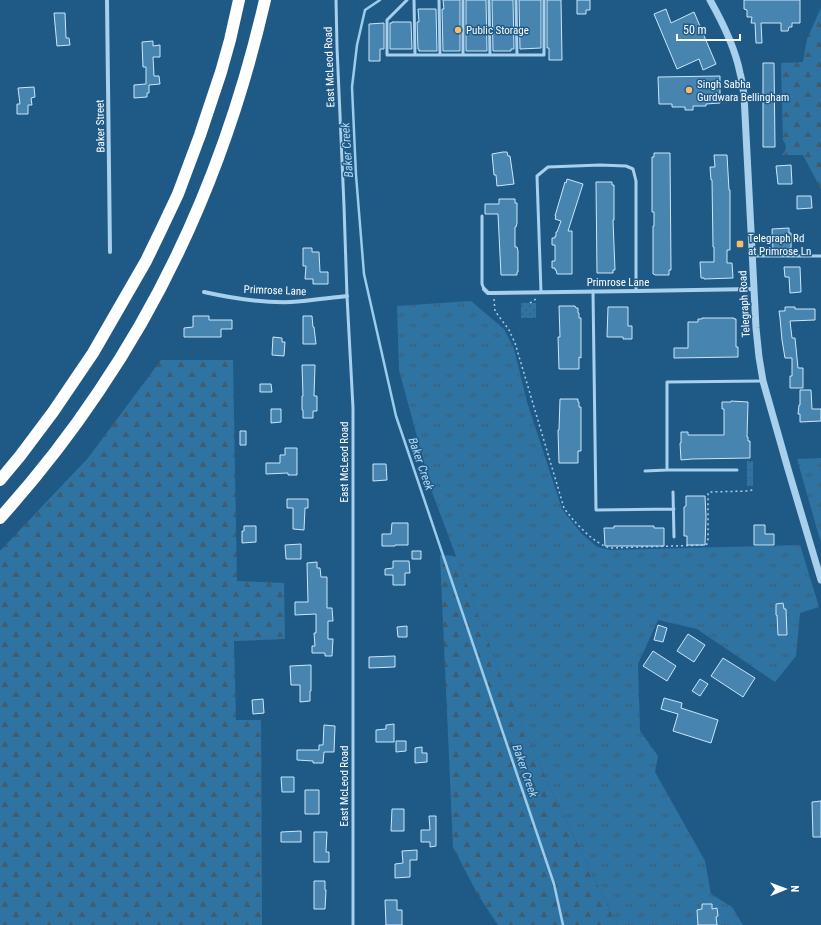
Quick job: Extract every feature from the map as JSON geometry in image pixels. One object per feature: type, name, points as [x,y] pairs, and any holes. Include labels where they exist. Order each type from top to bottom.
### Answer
[{"type":"highway","points":[[0,480],[53,412],[93,354],[146,261],[178,194],[200,135],[221,72],[239,0]]},
{"type":"highway","points":[[0,518],[41,469],[99,391],[131,340],[162,285],[189,228],[212,174],[244,81],[254,47],[264,0]]},
{"type":"street","name":"Baker Street","points":[[107,0],[110,252]]},
{"type":"street","name":"Telegraph Road","points":[[710,0],[720,18],[734,50],[744,95],[758,350],[764,381],[788,469],[821,580]]},
{"type":"street","name":"Primrose Lane","points":[[484,289],[488,293],[754,288]]},
{"type":"street","name":"Primrose Lane","points":[[204,292],[249,299],[290,302],[347,296]]},
{"type":"lane","name":"East McLeod Road","points":[[336,0],[347,296],[353,408],[353,925]]},
{"type":"lane","points":[[407,0],[387,20],[387,55],[544,55],[544,0]]},
{"type":"lane","points":[[414,0],[415,55]]},
{"type":"lane","points":[[439,0],[440,55]]},
{"type":"lane","points":[[462,0],[463,55]]},
{"type":"lane","points":[[489,0],[490,55]]},
{"type":"lane","points":[[516,0],[517,55]]},
{"type":"lane","points":[[540,292],[537,176],[548,167],[600,165],[626,166],[633,169],[636,181],[636,291]]},
{"type":"lane","points":[[482,216],[482,284],[484,289]]},
{"type":"lane","points":[[752,256],[820,256]]},
{"type":"lane","points":[[593,291],[596,510],[674,509]]},
{"type":"lane","points":[[667,470],[667,382],[764,381]]},
{"type":"lane","points":[[645,471],[737,470]]},
{"type":"lane","points":[[673,492],[674,537]]},
{"type":"green space","points":[[821,8],[821,189],[803,155],[782,155],[786,148],[783,140],[781,63],[803,62],[807,39]]},
{"type":"green space","points":[[471,301],[504,329],[514,349],[527,402],[562,509],[581,533],[597,547],[610,550],[800,545],[819,607],[800,613],[796,656],[775,682],[697,629],[658,620],[638,664],[640,731],[658,756],[655,772],[705,861],[711,894],[732,907],[743,925],[617,925],[550,788],[502,679],[432,492],[399,370],[397,306]]},
{"type":"green space","points":[[521,303],[536,303],[536,318],[521,318]]},
{"type":"green space","points":[[161,360],[233,360],[237,581],[284,583],[285,639],[234,641],[236,720],[261,720],[262,925],[0,925],[0,551],[88,458]]},
{"type":"green space","points":[[821,458],[821,543],[797,459]]},
{"type":"green space","points":[[747,461],[753,461],[753,486],[747,486]]},
{"type":"green space","points":[[440,555],[456,556],[502,679],[550,788],[617,925],[498,925],[478,895],[453,847]]},
{"type":"building","points":[[443,0],[460,0],[460,51],[443,51]]},
{"type":"building","points":[[466,0],[486,0],[487,51],[466,51]]},
{"type":"building","points":[[492,0],[513,0],[514,49],[511,49],[511,51],[493,51]]},
{"type":"building","points":[[519,0],[541,0],[541,48],[520,49]]},
{"type":"building","points":[[547,0],[561,0],[562,60],[549,60],[549,48],[547,48]]},
{"type":"building","points":[[577,0],[590,0],[590,10],[586,10],[586,14],[577,14]]},
{"type":"building","points":[[744,0],[800,0],[800,23],[792,23],[792,27],[789,27],[788,31],[781,31],[781,23],[761,23],[762,43],[756,43],[755,23],[751,23],[752,17],[747,17],[747,10],[744,9]]},
{"type":"building","points":[[418,9],[436,9],[437,51],[419,51],[418,49]]},
{"type":"building","points":[[666,9],[671,23],[694,12],[716,64],[703,70],[699,59],[677,69],[654,14]]},
{"type":"building","points":[[54,13],[65,13],[66,38],[69,38],[70,45],[57,46]]},
{"type":"building","points":[[411,22],[412,49],[390,49],[390,23]]},
{"type":"building","points":[[384,23],[384,49],[380,49],[380,61],[369,61],[369,24]]},
{"type":"building","points":[[153,41],[153,46],[160,45],[160,57],[153,57],[154,76],[159,76],[160,84],[149,85],[149,93],[147,93],[147,97],[134,98],[134,85],[146,84],[146,67],[143,67],[142,42]]},
{"type":"building","points":[[763,63],[774,63],[775,147],[763,147]]},
{"type":"building","name":"Singh Sabha Gurdwara Bellingham","points":[[720,76],[720,103],[706,104],[706,106],[693,106],[693,110],[685,110],[685,107],[672,107],[672,104],[659,104],[658,77]]},
{"type":"building","points":[[34,87],[35,97],[31,98],[32,105],[28,105],[28,114],[17,114],[17,104],[20,104],[18,88]]},
{"type":"building","points":[[507,152],[508,156],[510,156],[514,184],[497,186],[496,175],[494,175],[492,154]]},
{"type":"building","points":[[654,153],[670,153],[671,270],[669,270],[669,275],[653,274],[654,212],[652,212],[652,157],[654,157]]},
{"type":"building","points":[[714,155],[727,155],[730,190],[730,250],[727,250],[727,263],[732,263],[733,278],[701,278],[700,262],[714,262],[712,180],[710,167],[715,167]]},
{"type":"building","points":[[791,165],[792,184],[778,184],[776,166]]},
{"type":"building","points":[[567,179],[583,184],[568,231],[572,231],[572,274],[557,274],[555,268],[552,268],[552,261],[555,261],[555,245],[552,245],[552,238],[555,238],[561,221],[555,219],[555,216]]},
{"type":"building","points":[[596,182],[612,182],[612,185],[614,185],[613,220],[615,270],[613,270],[613,273],[597,273]]},
{"type":"building","points":[[797,196],[811,196],[812,208],[797,209]]},
{"type":"building","points":[[499,199],[515,199],[515,203],[517,203],[515,247],[517,247],[518,251],[517,275],[501,275],[498,214],[485,214],[485,204],[499,204]]},
{"type":"building","points":[[789,228],[789,233],[791,233],[791,248],[789,248],[790,253],[778,253],[778,250],[773,250],[772,229]]},
{"type":"building","points":[[303,248],[312,248],[312,252],[319,252],[320,272],[328,272],[328,284],[313,284],[313,279],[305,279],[306,266],[303,266]]},
{"type":"building","points":[[784,267],[800,267],[801,292],[790,293],[789,277],[785,277]]},
{"type":"building","points":[[559,306],[575,306],[578,308],[579,318],[581,318],[581,358],[579,357],[579,369],[559,369]]},
{"type":"building","points":[[608,307],[628,307],[628,326],[632,326],[632,339],[623,339],[623,337],[607,337]]},
{"type":"building","points":[[785,307],[795,307],[795,309],[815,309],[815,320],[790,321],[792,338],[795,338],[798,368],[803,368],[803,388],[790,388],[792,358],[785,358],[779,311],[785,311]]},
{"type":"building","points":[[193,316],[209,316],[209,320],[232,320],[232,329],[221,329],[221,337],[184,337],[184,328],[193,327]]},
{"type":"building","points":[[303,316],[312,316],[316,344],[303,344]]},
{"type":"building","points":[[698,319],[736,319],[736,347],[738,347],[738,357],[674,358],[674,348],[688,348],[688,322],[698,322]]},
{"type":"building","points":[[273,337],[282,338],[282,342],[285,342],[284,356],[272,355]]},
{"type":"building","points":[[302,365],[315,365],[314,396],[317,396],[317,411],[313,411],[313,418],[303,418]]},
{"type":"building","points":[[260,384],[271,384],[272,392],[260,392]]},
{"type":"building","points":[[800,390],[811,390],[812,409],[821,409],[821,421],[800,422],[800,414],[798,414],[800,405]]},
{"type":"building","points":[[560,399],[578,399],[579,407],[581,407],[581,451],[578,451],[578,463],[559,463],[558,430]]},
{"type":"building","points":[[722,402],[748,402],[747,437],[748,441],[750,441],[750,458],[681,460],[681,432],[688,432],[688,435],[724,435],[724,409],[722,409]]},
{"type":"building","points":[[271,409],[281,409],[281,422],[271,423]]},
{"type":"building","points":[[240,431],[246,431],[246,445],[240,445]]},
{"type":"building","points":[[285,448],[297,448],[297,475],[288,475],[288,473],[266,474],[266,463],[280,463],[280,455],[285,455]]},
{"type":"building","points":[[373,464],[386,464],[387,480],[373,481]]},
{"type":"building","points":[[686,496],[705,496],[705,545],[687,545],[687,536],[684,536],[684,507],[686,506]]},
{"type":"building","points":[[287,499],[308,499],[308,508],[305,508],[304,530],[293,529],[293,508],[287,508]]},
{"type":"building","points":[[392,523],[408,523],[408,545],[382,546],[382,534],[391,534]]},
{"type":"building","points":[[754,525],[765,525],[765,534],[774,534],[774,545],[754,545]]},
{"type":"building","points":[[244,526],[256,526],[256,542],[242,543],[242,531],[244,531]]},
{"type":"building","points":[[614,526],[654,526],[654,528],[664,528],[664,546],[605,546],[604,528],[614,528]]},
{"type":"building","points":[[301,544],[301,559],[286,559],[285,545]]},
{"type":"building","points":[[412,551],[421,551],[421,559],[412,559]]},
{"type":"building","points":[[393,561],[409,561],[410,573],[405,573],[405,585],[393,585],[393,575],[385,575],[385,569],[393,568]]},
{"type":"building","points":[[317,562],[317,568],[320,568],[321,577],[327,577],[327,608],[332,608],[333,621],[328,621],[328,639],[333,639],[332,656],[325,656],[325,653],[312,653],[312,646],[315,646],[314,633],[316,633],[316,614],[295,615],[295,602],[308,602],[307,563]]},
{"type":"building","points":[[783,603],[784,609],[786,609],[787,635],[778,635],[776,604]]},
{"type":"building","points":[[658,625],[667,628],[663,642],[654,640]]},
{"type":"building","points":[[407,626],[407,637],[398,637],[397,627]]},
{"type":"building","points":[[688,634],[705,645],[694,662],[677,651]]},
{"type":"building","points":[[653,651],[676,666],[667,681],[643,666]]},
{"type":"building","points":[[395,656],[395,667],[369,668],[369,657]]},
{"type":"building","points":[[723,658],[755,678],[743,697],[711,676]]},
{"type":"building","points":[[311,665],[310,701],[300,702],[300,685],[291,685],[290,666]]},
{"type":"building","points":[[700,679],[708,684],[700,696],[692,691]]},
{"type":"building","points":[[664,698],[682,703],[681,708],[718,720],[711,743],[673,731],[678,714],[661,709]]},
{"type":"building","points":[[263,699],[264,713],[253,714],[252,700]]},
{"type":"building","points":[[394,724],[394,742],[376,742],[376,730],[386,729],[386,725]]},
{"type":"building","points":[[324,725],[335,726],[334,752],[324,752],[323,763],[297,760],[297,750],[319,750],[319,745],[323,745]]},
{"type":"building","points":[[396,741],[406,741],[406,751],[396,752]]},
{"type":"building","points":[[422,747],[422,753],[427,753],[427,762],[415,763],[415,748]]},
{"type":"building","points":[[281,777],[294,777],[294,792],[282,792]]},
{"type":"building","points":[[305,790],[319,790],[319,814],[305,814]]},
{"type":"building","points":[[821,801],[821,837],[813,837],[812,802]]},
{"type":"building","points":[[392,809],[404,809],[404,831],[391,831]]},
{"type":"building","points":[[429,816],[436,816],[436,846],[430,847],[430,842],[421,842],[421,830],[430,830]]},
{"type":"building","points":[[301,831],[301,842],[281,842],[281,832]]},
{"type":"building","points":[[314,832],[327,832],[326,852],[329,852],[329,862],[314,862]]},
{"type":"building","points":[[417,850],[417,860],[410,860],[410,877],[395,878],[395,864],[403,863],[402,851]]},
{"type":"building","points":[[314,881],[325,881],[325,909],[314,909]]},
{"type":"building","points":[[385,900],[397,900],[397,910],[402,910],[402,925],[386,925]]},
{"type":"building","points":[[702,904],[712,904],[712,909],[717,908],[717,925],[698,925],[697,910],[702,909]]},
{"type":"waterway","name":"Baker Creek","points":[[380,0],[365,10],[357,45],[352,87],[356,175],[364,274],[396,416],[554,884],[563,925]]},
{"type":"place","name":"Public Storage","points":[[458,30]]},
{"type":"place","name":"Singh Sabha Gurdwara Bellingham","points":[[689,90]]},
{"type":"place","name":"Telegraph Rd at Primrose Ln","points":[[740,244]]}]
